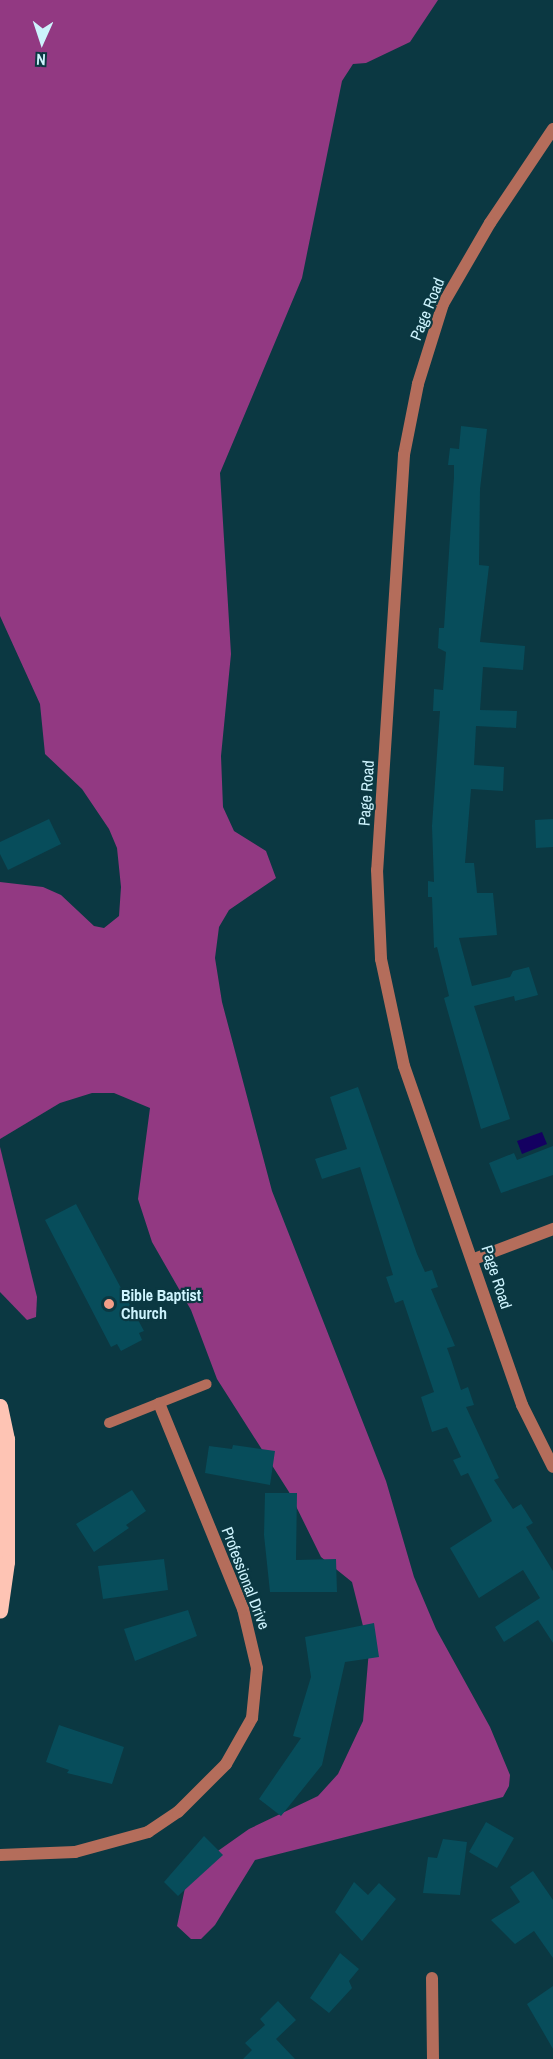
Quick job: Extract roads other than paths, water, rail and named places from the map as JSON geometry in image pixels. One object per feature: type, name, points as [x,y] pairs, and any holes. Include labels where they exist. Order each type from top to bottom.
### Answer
[{"type":"main road","points":[[0,1406],[7,1439],[7,1562],[0,1611]]},
{"type":"street","name":"Page Road","points":[[553,129],[490,223],[443,304],[410,418],[401,489],[377,870],[381,959],[404,1066],[474,1259],[522,1405],[553,1467]]},
{"type":"street","points":[[474,1259],[553,1229]]},
{"type":"street","name":"Professional Drive","points":[[0,1855],[75,1852],[148,1832],[178,1812],[226,1764],[252,1718],[257,1668],[246,1620],[159,1403]]},
{"type":"street","points":[[432,1978],[433,2059]]},
{"type":"lane","points":[[109,1423],[207,1384]]},
{"type":"place","name":"Bible Baptist Church","points":[[109,1304]]}]
